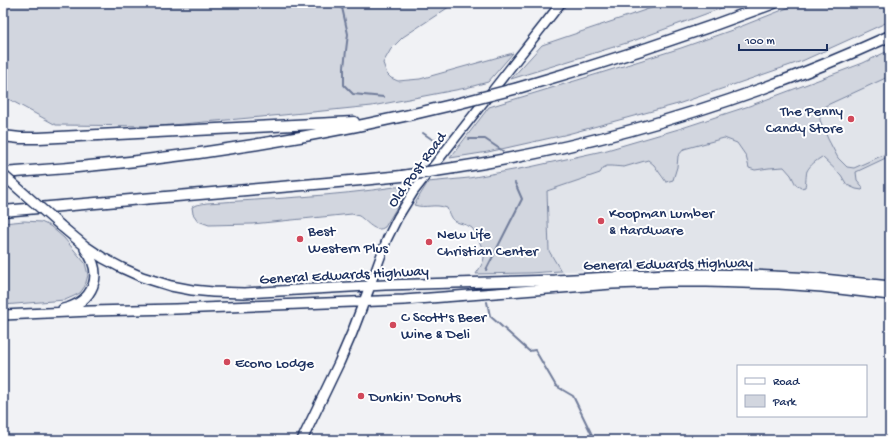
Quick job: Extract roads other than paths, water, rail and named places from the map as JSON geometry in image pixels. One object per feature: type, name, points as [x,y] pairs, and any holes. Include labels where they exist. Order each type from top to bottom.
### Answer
[{"type":"highway","points":[[3,174],[114,164],[213,152],[297,138],[380,121],[518,88],[604,63],[648,49],[774,3]]},
{"type":"highway","points":[[3,211],[346,182],[402,176],[503,160],[563,147],[682,115],[777,83],[890,36]]},
{"type":"highway","points":[[3,136],[39,138],[288,126],[335,122],[380,121]]},
{"type":"highway","points":[[3,218],[50,207]]},
{"type":"main road","name":"Old Post Road","points":[[302,440],[357,324],[383,248],[401,212],[414,191],[561,3]]},
{"type":"main road","name":"General Edwards Highway","points":[[3,174],[80,243],[107,261],[132,273],[161,283],[192,290],[239,293],[668,274],[752,275],[890,286]]},
{"type":"main road","points":[[16,314],[46,312],[66,308],[79,303],[86,297],[92,289],[95,269],[90,255],[80,243]]},
{"type":"main road","name":"General Edwards Highway","points":[[3,315],[415,299],[612,284],[668,282],[779,284],[890,294]]},
{"type":"waterway","points":[[341,3],[348,34],[344,67],[344,85],[353,94],[384,97]]},
{"type":"waterway","points":[[423,133],[433,140],[445,139]]},
{"type":"waterway","points":[[469,139],[485,139],[503,151]]},
{"type":"waterway","points":[[486,270],[522,199],[515,183]]},
{"type":"waterway","points":[[487,302],[490,316],[529,351],[535,350],[556,386],[573,396],[593,437],[601,440]]},
{"type":"place","name":"The Penny Candy Store","points":[[851,119]]},
{"type":"place","name":"Koopman Lumber & Hardware","points":[[601,221]]},
{"type":"place","name":"Best Western Plus","points":[[300,239]]},
{"type":"place","name":"New Life Christian Center","points":[[429,242]]},
{"type":"place","name":"C Scott's Beer Wine & Deli","points":[[393,325]]},
{"type":"place","name":"Econo Lodge","points":[[227,362]]},
{"type":"place","name":"Dunkin' Donuts","points":[[361,396]]}]
